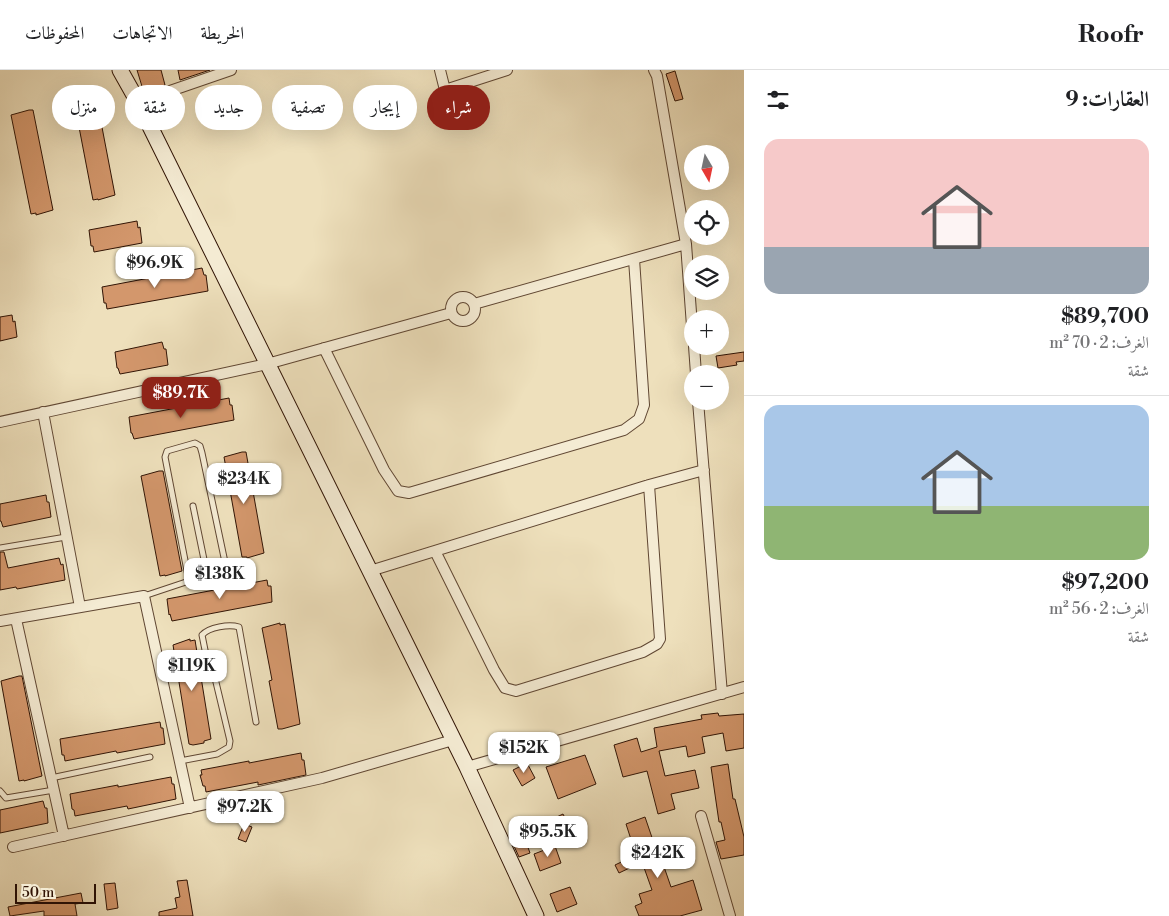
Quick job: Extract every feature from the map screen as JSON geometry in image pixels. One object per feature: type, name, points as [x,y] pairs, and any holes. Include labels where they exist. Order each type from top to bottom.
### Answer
[{"type":"street","points":[[120,70],[128,85]]},
{"type":"street","points":[[185,86],[231,70]]},
{"type":"street","points":[[440,70],[445,90],[507,70]]},
{"type":"street","points":[[654,70],[657,76],[684,232]]},
{"type":"street","points":[[152,130],[454,740],[536,916]]},
{"type":"street","points":[[474,304],[684,245]]},
{"type":"street","points":[[686,245],[691,310]]},
{"type":"street","points":[[324,348],[384,470],[398,491],[409,493],[624,430],[638,419],[644,405],[634,258]]},
{"type":"street","points":[[464,296],[474,304],[475,310],[467,320],[461,321],[451,313],[450,307],[458,297],[464,296]]},
{"type":"street","points":[[0,422],[267,364],[451,313]]},
{"type":"street","points":[[699,410],[722,694]]},
{"type":"street","points":[[43,412],[80,607]]},
{"type":"street","points":[[370,571],[649,485],[704,470]]},
{"type":"street","points":[[435,551],[494,670],[505,688],[516,691],[644,652],[660,640],[649,485]]},
{"type":"street","points":[[0,621],[144,596],[190,808]]},
{"type":"street","points":[[16,619],[64,836]]},
{"type":"street","points":[[467,767],[744,687]]},
{"type":"street","points":[[13,847],[322,778],[454,740]]},
{"type":"street","points":[[701,816],[730,916]]},
{"type":"lane","points":[[144,596],[189,581],[220,577],[225,574],[226,567],[202,453],[200,446],[195,443],[167,451],[165,457],[189,581]]},
{"type":"lane","points":[[193,506],[208,579]]},
{"type":"lane","points":[[0,548],[66,537]]},
{"type":"lane","points":[[180,761],[216,754],[229,748],[230,741],[220,698],[214,674],[208,665],[203,642],[202,635],[205,632],[225,626],[234,625],[240,627],[256,722]]},
{"type":"lane","points":[[52,778],[150,757]]},
{"type":"lane","points":[[0,791],[6,798],[54,790]]},
{"type":"building","points":[[137,70],[161,70],[165,85],[142,85]]},
{"type":"building","points":[[178,70],[210,70],[180,80]]},
{"type":"building","points":[[675,71],[683,99],[675,101],[666,74]]},
{"type":"building","points":[[33,110],[53,210],[36,215],[36,213],[31,214],[11,115]]},
{"type":"building","points":[[80,130],[103,130],[115,195],[93,200]]},
{"type":"building","points":[[137,221],[138,228],[140,227],[142,243],[94,252],[93,246],[91,246],[89,230]]},
{"type":"building","points":[[202,268],[204,275],[206,275],[208,291],[107,309],[106,303],[104,303],[102,287]]},
{"type":"building","points":[[12,315],[13,322],[15,321],[17,337],[0,341],[0,317]]},
{"type":"building","points":[[162,342],[164,349],[166,349],[168,365],[120,374],[117,368],[115,352]]},
{"type":"building","points":[[744,352],[744,361],[736,362],[737,365],[729,366],[718,365],[716,356]]},
{"type":"building","points":[[229,398],[234,420],[134,439],[131,433],[129,417]]},
{"type":"building","points":[[246,452],[264,553],[247,558],[242,557],[224,457]]},
{"type":"building","points":[[163,471],[182,571],[165,576],[160,576],[141,476]]},
{"type":"building","points":[[46,495],[51,517],[3,527],[0,521],[0,504]]},
{"type":"building","points":[[0,552],[4,552],[8,568],[59,558],[61,565],[63,564],[65,580],[17,589],[16,587],[0,590]]},
{"type":"building","points":[[267,580],[268,586],[271,586],[272,602],[172,621],[169,615],[167,599]]},
{"type":"building","points":[[280,623],[280,625],[285,624],[300,724],[278,729],[269,681],[272,680],[262,628]]},
{"type":"building","points":[[190,639],[190,641],[195,640],[211,739],[204,741],[204,743],[193,745],[189,744],[173,645]]},
{"type":"building","points":[[22,676],[42,776],[24,781],[19,781],[1,681]]},
{"type":"building","points":[[718,713],[719,716],[744,714],[744,748],[726,751],[723,733],[702,737],[705,753],[688,757],[686,746],[659,751],[665,776],[695,770],[699,788],[671,794],[675,809],[658,814],[647,771],[623,777],[614,745],[637,738],[641,752],[657,747],[654,728],[702,719],[701,715]]},
{"type":"building","points":[[160,722],[161,728],[163,728],[165,744],[65,761],[64,755],[62,755],[60,739]]},
{"type":"building","points":[[301,753],[306,775],[258,785],[258,782],[206,792],[205,786],[203,786],[200,775],[202,775],[201,770]]},
{"type":"building","points":[[585,755],[596,784],[558,799],[546,767]]},
{"type":"building","points":[[527,763],[535,778],[522,786],[513,770]]},
{"type":"building","points":[[728,764],[733,799],[735,799],[744,837],[744,855],[721,859],[716,842],[725,840],[721,822],[719,822],[711,767]]},
{"type":"building","points":[[171,777],[176,799],[128,809],[127,806],[75,816],[72,809],[70,794]]},
{"type":"building","points":[[43,801],[45,808],[47,808],[48,823],[0,833],[0,810]]},
{"type":"building","points":[[563,814],[567,822],[543,832],[540,825]]},
{"type":"building","points":[[645,817],[671,887],[693,880],[702,910],[680,916],[639,916],[635,906],[642,903],[639,894],[652,890],[642,862],[619,873],[615,865],[636,855],[626,824]]},
{"type":"building","points":[[244,824],[252,827],[246,842],[238,839]]},
{"type":"building","points":[[526,842],[530,853],[519,857],[514,846]]},
{"type":"building","points":[[555,846],[561,863],[540,871],[534,854]]},
{"type":"building","points":[[187,880],[193,916],[159,916],[159,912],[177,908],[175,898],[180,897],[177,881]]},
{"type":"building","points":[[115,883],[118,908],[107,910],[104,884]]},
{"type":"building","points":[[570,887],[577,904],[557,912],[550,894]]},
{"type":"building","points":[[81,893],[83,903],[75,904],[77,916],[44,916],[44,911],[10,916],[8,907]]}]
